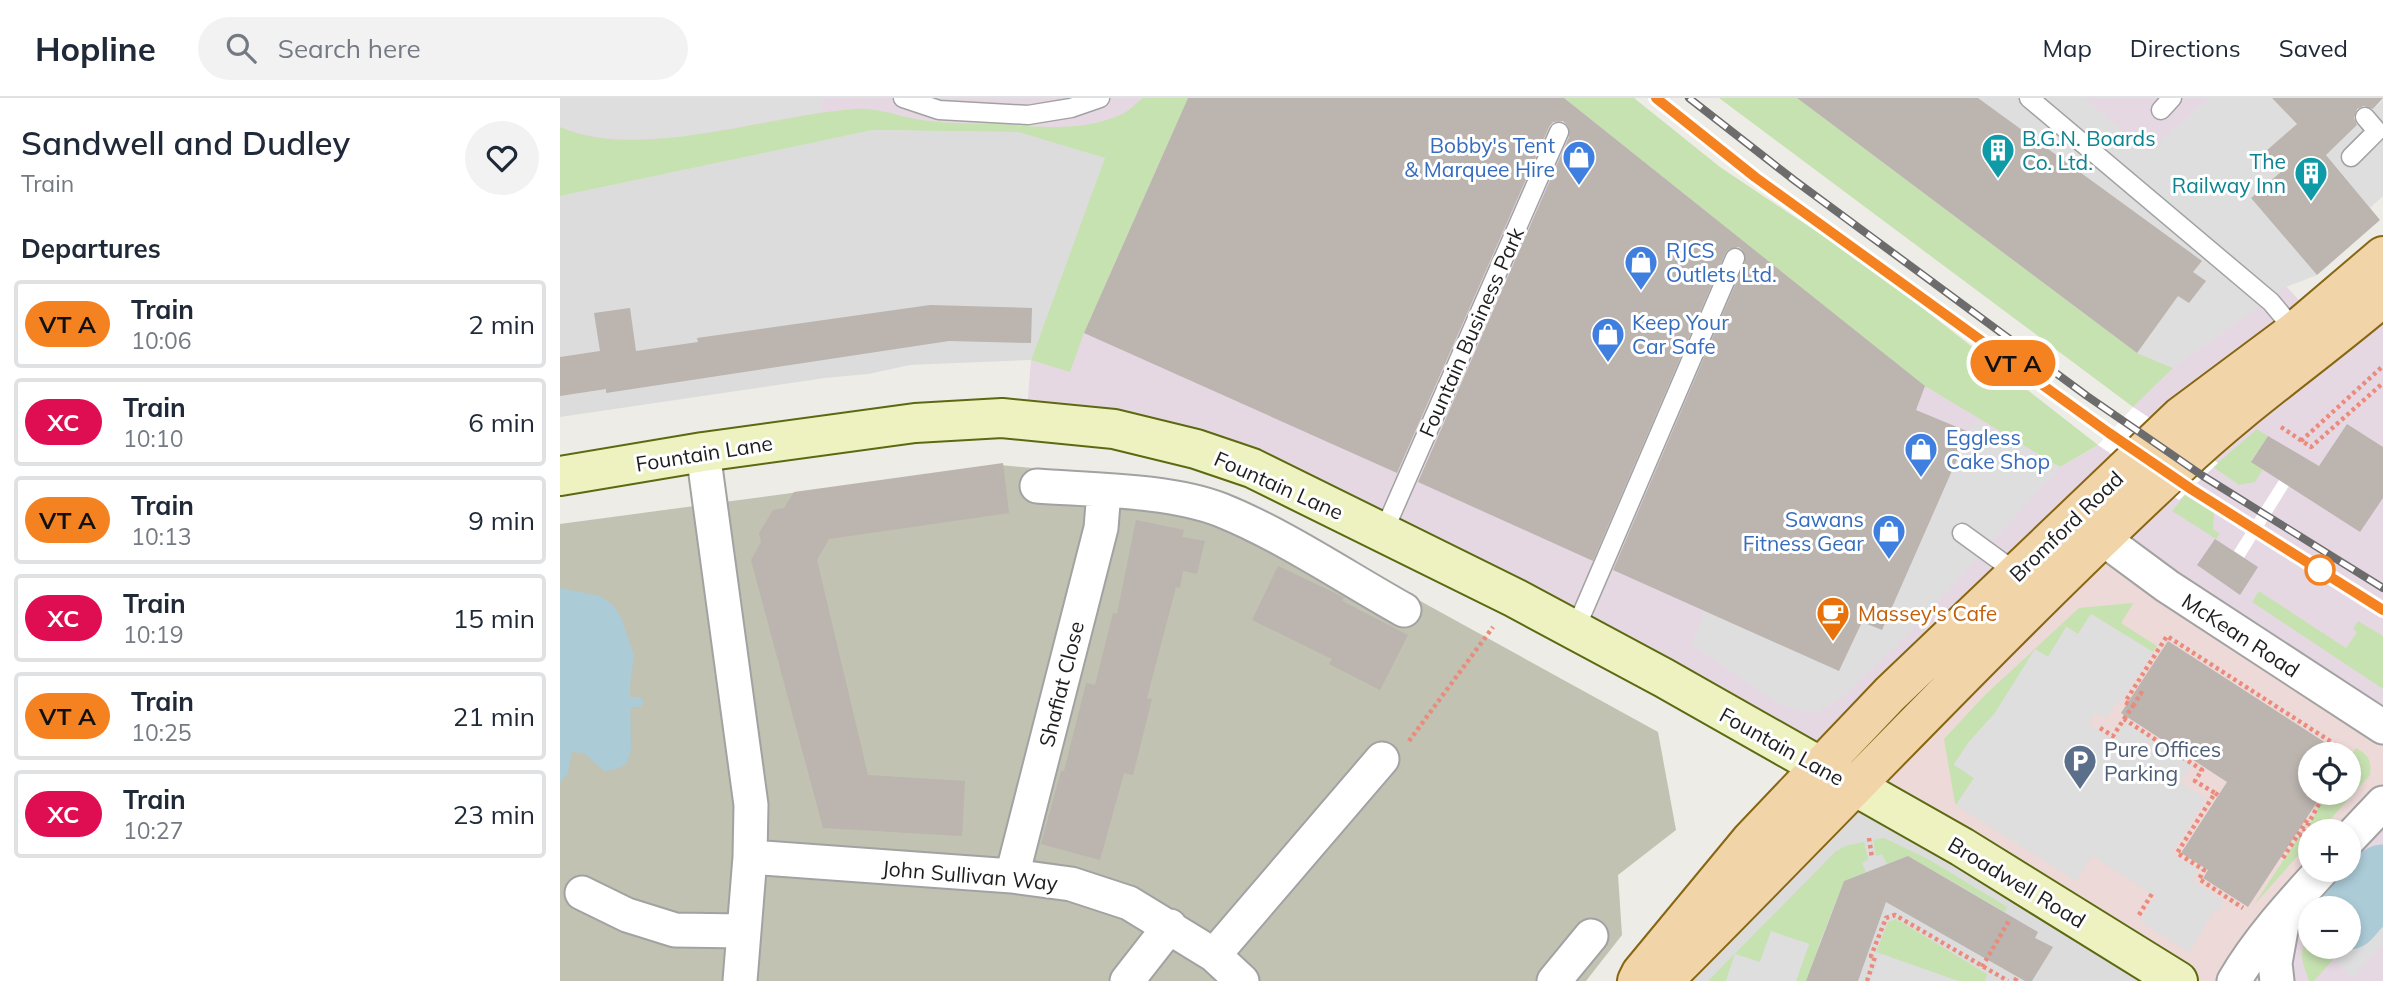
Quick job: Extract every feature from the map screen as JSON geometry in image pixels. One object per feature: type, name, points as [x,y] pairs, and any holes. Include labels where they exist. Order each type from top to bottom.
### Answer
[{"type":"main road","name":"Bromford Road","points":[[1663,981],[2102,538],[2305,342],[2332,300],[2383,256]]},
{"type":"main road","points":[[2332,300],[2357,300],[2383,278]]},
{"type":"main road","name":"Bromford Road","points":[[1637,981],[1640,973],[1751,840],[1890,694],[2181,416],[2383,297]]},
{"type":"main road","name":"Fountain Lane","points":[[560,476],[703,452],[915,424],[1002,418],[1114,429],[1157,439],[1252,468],[1515,598],[1664,678],[1854,786]]},
{"type":"main road","points":[[2012,578],[2032,580],[2079,535],[2102,538]]},
{"type":"main road","name":"Broadwell Road","points":[[1854,786],[1962,847],[2178,981]]},
{"type":"street","points":[[703,452],[751,804],[750,857],[740,981]]},
{"type":"street","points":[[1037,486],[1178,499],[1220,510],[1269,533],[1404,610]]},
{"type":"street","name":"Shafiat Close","points":[[1012,876],[1101,528],[1104,491]]},
{"type":"street","name":"McKean Road","points":[[2102,538],[2167,586],[2383,727]]},
{"type":"street","points":[[1214,955],[1392,754]]},
{"type":"street","points":[[2361,826],[2383,803]]},
{"type":"street","name":"John Sullivan Way","points":[[750,857],[1012,876],[1071,884],[1129,903],[1170,926],[1214,955],[1242,981]]},
{"type":"street","points":[[2234,981],[2284,911],[2311,882]]},
{"type":"street","points":[[582,893],[627,915],[675,930],[744,931]]},
{"type":"street","points":[[2277,981],[2275,963],[2284,911]]},
{"type":"street","points":[[1127,981],[1170,926]]},
{"type":"street","points":[[1554,981],[1591,936]]},
{"type":"lane","points":[[903,98],[939,110],[1028,115],[1071,108],[1100,98]]},
{"type":"lane","points":[[2029,98],[2271,302],[2305,342]]},
{"type":"lane","points":[[2351,157],[2380,128],[2365,117]]},
{"type":"lane","name":"Fountain Business Park","points":[[1383,533],[1559,132]]},
{"type":"lane","points":[[1574,630],[1735,258]]},
{"type":"lane","points":[[1962,533],[2012,578]]},
{"type":"path","points":[[2301,441],[2383,366]]},
{"type":"path","points":[[2277,421],[2284,430],[2311,447],[2383,383]]},
{"type":"path","points":[[1392,754],[1515,598]]},
{"type":"path","points":[[2133,706],[2126,702],[2167,636],[2331,742]]},
{"type":"path","points":[[2100,728],[2113,736],[2141,693],[2144,695]]},
{"type":"path","points":[[2124,719],[2202,770],[2195,781],[2217,794],[2177,853],[2204,870],[2199,879],[2247,911]]},
{"type":"path","points":[[2297,836],[2302,835],[2318,805]]},
{"type":"path","points":[[2282,858],[2308,819],[2306,818]]},
{"type":"path","points":[[1867,828],[1872,858]]},
{"type":"path","points":[[2133,923],[2153,892]]},
{"type":"path","points":[[1888,909],[1890,917]]},
{"type":"path","points":[[1899,918],[1903,910]]},
{"type":"path","points":[[1867,977],[1875,957],[1871,956],[1886,918],[1895,915],[2008,981]]},
{"type":"path","points":[[1910,924],[1914,917]]},
{"type":"path","points":[[1982,967],[2011,918]]},
{"type":"path","points":[[1967,958],[1971,950]]},
{"type":"shaded area","points":[[560,98],[1564,98],[2060,467],[2098,445],[2133,407],[2137,353],[1797,98],[2210,98],[2148,152],[2287,287],[2324,328],[2383,278],[2383,727],[2102,538],[1929,685],[1836,777],[1252,468],[1026,420],[1031,360],[1105,158],[1018,132],[873,130],[560,196]]},
{"type":"shaded area","points":[[560,98],[823,98],[821,112],[678,137],[623,139],[594,136],[560,127]]},
{"type":"shaded area","points":[[1978,98],[2084,98],[2147,152],[2210,98],[2272,98],[2297,124],[2266,151],[2283,170],[2251,198],[2317,275],[2286,287],[2173,368],[2137,353],[2201,261]]},
{"type":"shaded area","points":[[2383,100],[2383,196],[2370,208],[2326,155]]},
{"type":"shaded area","points":[[873,130],[1018,132],[1106,158],[1031,360],[910,365],[868,374],[560,417],[560,196]]},
{"type":"shaded area","points":[[1975,420],[2060,467],[1902,640],[1844,696],[1816,713],[1796,710],[1762,693],[1691,644],[1705,611],[1839,671],[1862,622],[1882,629]]},
{"type":"shaded area","points":[[1000,465],[1129,477],[1393,586],[1658,732],[1676,830],[1618,875],[1622,935],[1586,981],[560,981],[560,524]]},
{"type":"shaded area","points":[[2079,535],[2383,727],[2383,803],[2361,821],[2298,819],[2298,882],[2305,882],[2261,981],[2178,981],[1836,777]]},
{"type":"shaded area","name":"Pure Offices Parking","points":[[2091,614],[2153,652],[2121,703],[2117,701],[2106,719],[2095,713],[2088,724],[2113,740],[2125,722],[2192,765],[2181,783],[2206,799],[2172,853],[2199,870],[2193,880],[2224,901],[2218,912],[2214,910],[2189,953],[2140,921],[2155,896],[2092,856],[2076,881],[1956,805],[1974,778],[1954,765],[1969,742],[1995,713],[2035,649],[2048,657],[2067,627],[2078,634]]},
{"type":"shaded area","points":[[1836,777],[2178,981],[1649,981]]},
{"type":"shaded area","points":[[2383,803],[2383,981],[2261,981],[2298,914],[2298,959],[2361,959],[2361,896],[2308,896],[2315,882],[2361,882],[2361,827]]},
{"type":"shaded area","points":[[2383,902],[2383,944],[2353,978],[2333,959],[2361,959],[2361,927]]},
{"type":"shaded area","points":[[1771,931],[1809,944],[1796,981],[1726,981],[1735,954],[1760,962]]},
{"type":"shaded area","points":[[1881,954],[1958,981],[1871,981]]},
{"type":"green space","points":[[1143,98],[1188,98],[1084,333],[1070,372],[1031,360],[1105,158],[1018,132],[873,130],[560,196],[560,127],[592,137],[628,140],[666,138],[861,109],[954,123],[1060,127],[1107,120],[1125,113]]},
{"type":"green space","points":[[1564,98],[1634,98],[1720,167],[1871,268],[2098,445],[2060,467],[1925,386]]},
{"type":"green space","points":[[1719,98],[1797,98],[2137,353],[2173,368],[2133,407]]},
{"type":"green space","points":[[2257,429],[2268,436],[2251,461],[2263,469],[2255,482],[2239,485],[2213,467]]},
{"type":"green space","points":[[2185,495],[2214,513],[2213,529],[2220,534],[2216,539],[2172,511]]},
{"type":"green space","points":[[2259,591],[2346,648],[2357,632],[2353,629],[2358,621],[2383,636],[2383,689],[2252,602]]},
{"type":"green space","points":[[2132,603],[2121,623],[2157,646],[2153,652],[2091,614],[2078,634],[2066,627],[2048,657],[2035,650],[1995,713],[1954,764],[1974,778],[1956,805],[1944,739],[1985,695],[2079,608]]},
{"type":"green space","points":[[2361,751],[2368,758],[2370,775],[2361,785]]},
{"type":"green space","points":[[2320,805],[2343,805],[2331,819],[2312,819]]},
{"type":"green space","points":[[1884,838],[1928,859],[2007,907],[2005,912],[1908,856],[1887,864],[1882,854],[1876,856],[1873,840]]},
{"type":"green space","points":[[2298,838],[2298,856],[2254,905]]},
{"type":"green space","points":[[1864,842],[1868,860],[1862,863],[1866,872],[1844,881],[1818,947],[1826,950],[1806,981],[1796,981],[1809,944],[1771,932],[1760,963],[1735,954],[1726,981],[1708,981],[1835,852],[1845,846]]},
{"type":"green space","points":[[2383,848],[2383,902],[2361,927],[2361,896],[2341,896],[2354,882],[2361,882],[2361,873]]},
{"type":"green space","points":[[1896,919],[1987,974],[1985,981],[1958,981],[1876,952],[1888,922]]},
{"type":"green space","points":[[2302,959],[2333,959],[2314,981],[2309,981]]},
{"type":"water","points":[[560,588],[600,596],[612,604],[621,617],[634,656],[630,685],[631,750],[627,763],[617,769],[604,771],[584,753],[572,752],[568,773],[560,783]]},
{"type":"pier","points":[[2133,407],[2218,463],[2179,500],[2098,445]]},
{"type":"pier","points":[[2279,480],[2289,486],[2244,558],[2234,551]]},
{"type":"building","points":[[1188,98],[1564,98],[1925,386],[1916,410],[1969,432],[1882,630],[1862,622],[1839,671],[1613,570],[1745,262],[1744,252],[1739,247],[1729,249],[1725,254],[1593,561],[1418,482],[1569,137],[1568,126],[1563,121],[1553,122],[1549,127],[1397,473],[1084,333]]},
{"type":"building","name":"B.G.N. Boards Co. Ltd.","points":[[1797,98],[1978,98],[2202,261],[2193,272],[2206,281],[2189,303],[2178,296],[2137,353]]},
{"type":"building","name":"The Railway Inn","points":[[2272,98],[2383,98],[2373,109],[2364,106],[2357,109],[2354,118],[2357,125],[2326,155],[2380,220],[2317,275],[2251,198],[2283,170],[2266,151],[2297,124]]},
{"type":"building","points":[[930,305],[1032,308],[1031,343],[949,341],[606,393],[606,389],[560,396],[560,357],[600,351],[594,313],[630,308],[636,351],[698,342],[697,338]]},
{"type":"building","points":[[2347,424],[2383,447],[2383,498],[2360,532],[2251,462],[2268,436],[2319,466]]},
{"type":"building","points":[[1003,463],[1009,513],[829,539],[817,560],[868,775],[965,781],[962,836],[823,828],[751,560],[761,542],[759,533],[773,510],[784,508],[794,492]]},
{"type":"building","points":[[1136,520],[1184,530],[1182,537],[1205,541],[1197,574],[1183,571],[1180,588],[1176,587],[1147,698],[1152,699],[1133,775],[1124,773],[1100,860],[1041,844],[1061,771],[1064,771],[1086,683],[1095,685],[1113,613],[1117,614]]},
{"type":"building","points":[[2215,539],[2258,567],[2240,595],[2197,565]]},
{"type":"building","points":[[1278,566],[1344,597],[1342,601],[1408,635],[1380,690],[1329,664],[1332,659],[1252,620]]},
{"type":"building","points":[[2168,641],[2324,742],[2298,742],[2298,805],[2315,805],[2306,819],[2298,819],[2298,831],[2248,907],[2203,878],[2208,870],[2181,853],[2227,782],[2121,713]]},
{"type":"building","points":[[1908,856],[2038,932],[2035,938],[2053,947],[2032,981],[2025,981],[1886,902],[1858,981],[1806,981],[1844,881]]},
{"type":"waterway","points":[[630,702],[638,702]]},
{"type":"waterway","points":[[2361,902],[2383,877]]},
{"type":"railway","points":[[1656,98],[1755,177],[2110,433],[2191,489],[2383,610]]},
{"type":"railway","points":[[1689,98],[1794,180],[2087,396],[2203,476],[2383,588]]},
{"type":"train","points":[[1656,98],[1755,177],[2109,433],[2191,489],[2383,610]]},
{"type":"place","name":"B.G.N. Boards Co. Ltd.","points":[[1998,180]]},
{"type":"place","name":"Bobby's Tent & Marquee Hire","points":[[1579,187]]},
{"type":"place","name":"The Railway Inn","points":[[2311,203]]},
{"type":"place","name":"RJCS Outlets Ltd.","points":[[1641,292]]},
{"type":"place","name":"Keep Your Car Safe","points":[[1608,364]]},
{"type":"place","name":"Eggless Cake Shop","points":[[1921,479]]},
{"type":"place","name":"Sawans Fitness Gear","points":[[1889,561]]},
{"type":"place","name":"Massey's Cafe","points":[[1833,643]]},
{"type":"place","name":"Pure Offices Parking","points":[[2080,791]]}]
